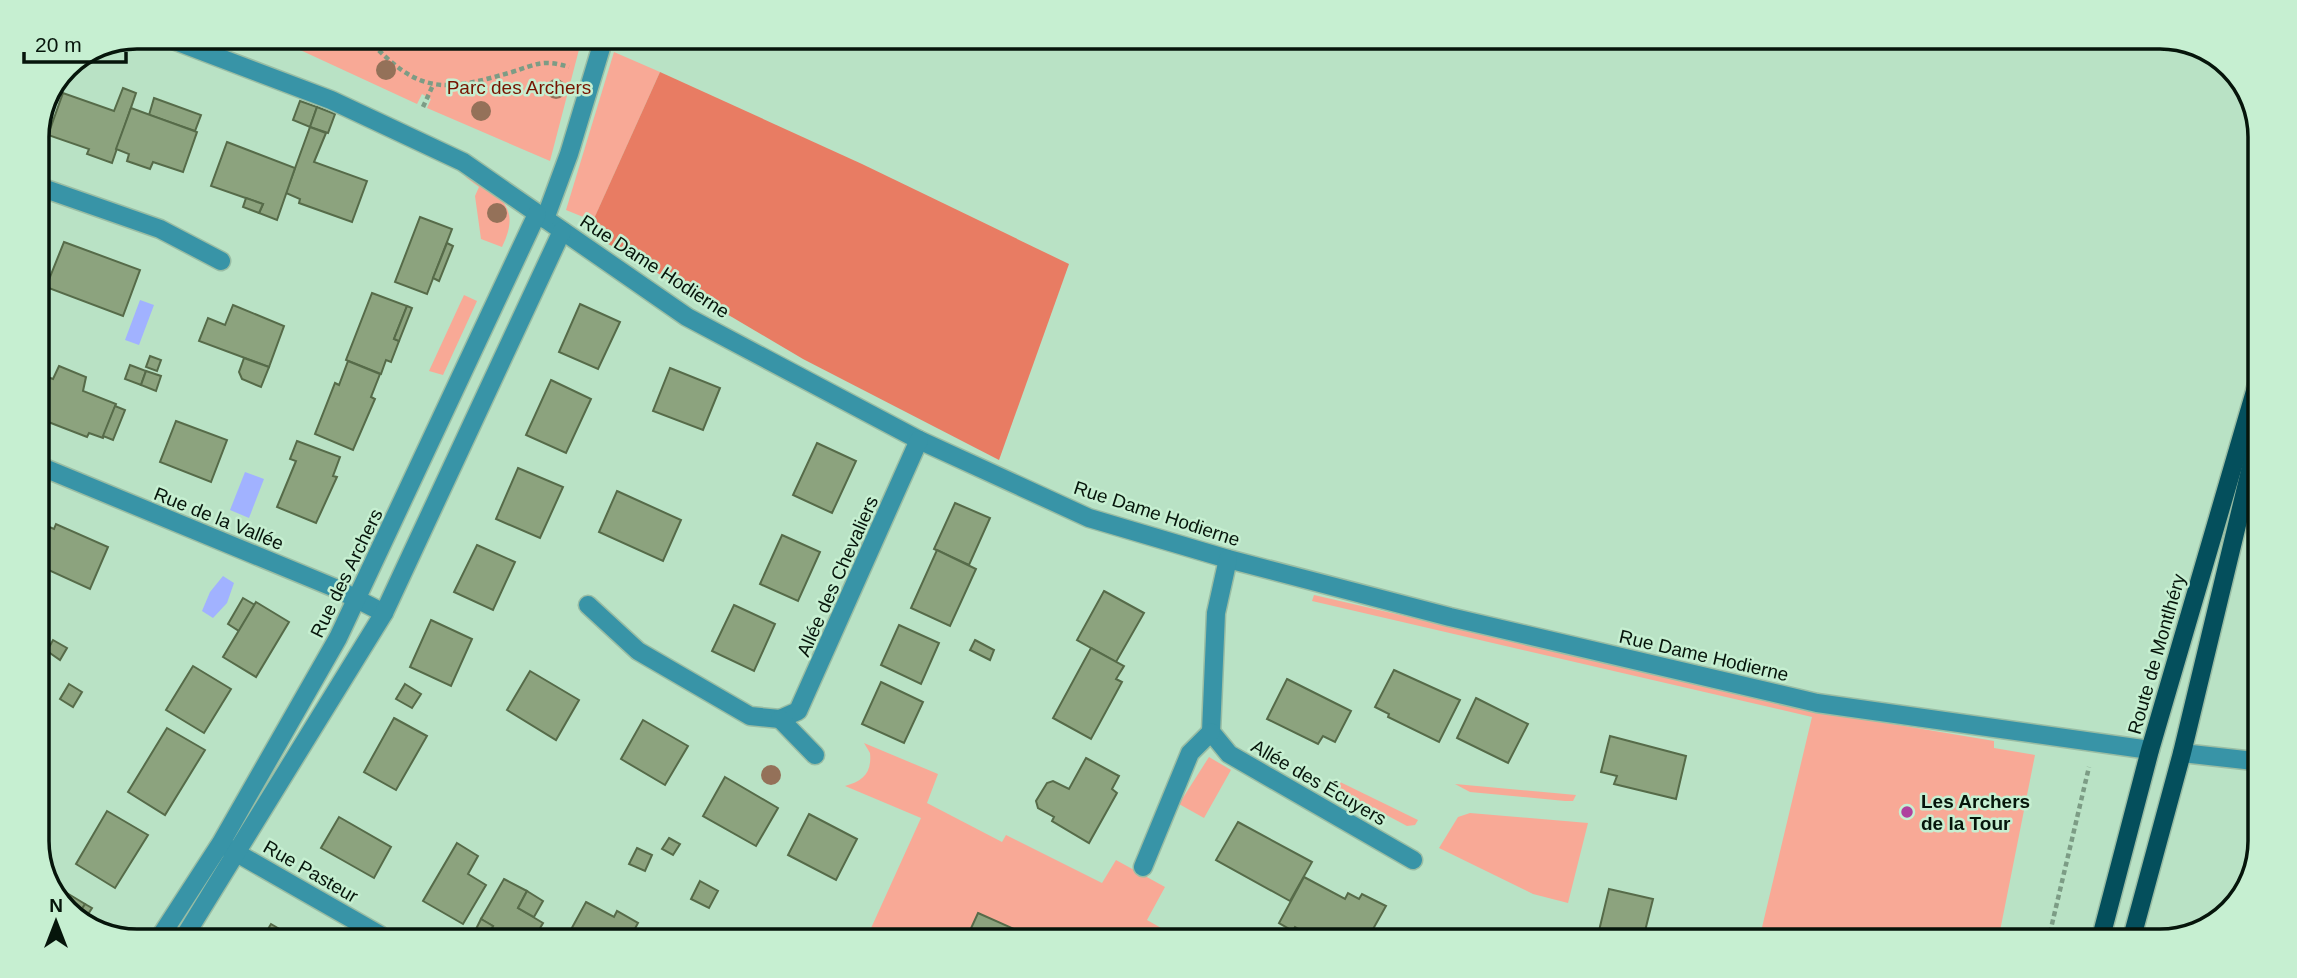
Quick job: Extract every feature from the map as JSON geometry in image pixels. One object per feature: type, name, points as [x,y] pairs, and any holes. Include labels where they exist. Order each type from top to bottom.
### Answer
[{"type":"main road","name":"Route de Montlhéry","points":[[2104,929],[2150,750],[2248,415]]},
{"type":"main road","points":[[2134,929],[2182,753],[2248,479]]},
{"type":"street","name":"Rue Dame Hodierne","points":[[197,49],[331,100],[463,162],[687,317],[919,440],[1089,517],[1228,559],[1450,617],[1817,703],[2150,750]]},
{"type":"street","name":"Rue des Archers","points":[[165,929],[220,843],[358,599],[569,154],[601,49]]},
{"type":"street","points":[[49,190],[160,229],[220,261]]},
{"type":"street","points":[[189,929],[384,613],[562,231]]},
{"type":"street","name":"Allée des Chevaliers","points":[[780,719],[798,711],[807,696],[919,440]]},
{"type":"street","name":"Rue de la Vallée","points":[[49,470],[358,599],[384,613]]},
{"type":"street","points":[[1143,867],[1190,753],[1211,732],[1216,613],[1228,559]]},
{"type":"street","points":[[588,605],[611,629],[649,658],[750,716],[780,719],[815,755]]},
{"type":"street","name":"Allée des Écuyers","points":[[1211,732],[1229,754],[1413,860]]},
{"type":"street","points":[[2182,753],[2248,760]]},
{"type":"street","name":"Rue Pasteur","points":[[220,843],[370,929]]},
{"type":"path","points":[[378,49],[391,64],[433,85],[462,87],[549,61],[575,68],[592,78]]},
{"type":"path","points":[[422,107],[433,85]]},
{"type":"path","points":[[2051,929],[2094,742]]},
{"type":"green space","name":"Parc des Archers","points":[[298,49],[579,49],[550,161],[427,108],[431,99],[422,94],[417,104]]},
{"type":"green space","points":[[614,52],[660,72],[593,221],[566,210]]},
{"type":"green space","points":[[464,176],[496,195],[508,211],[508,233],[502,247],[481,239],[475,196],[479,187]]},
{"type":"green space","points":[[464,295],[477,301],[443,375],[429,371]]},
{"type":"green space","name":"Les Archers de la Tour","points":[[1314,595],[1815,711],[1994,741],[1994,748],[2035,755],[2000,929],[1762,929],[1812,717],[1312,601]]},
{"type":"green space","points":[[864,743],[938,774],[927,803],[1002,842],[1006,835],[1102,883],[1116,860],[1165,887],[1147,920],[1163,929],[1014,929],[978,913],[971,929],[871,929],[921,818],[845,786],[857,782],[865,775],[870,753]]},
{"type":"green space","points":[[1209,757],[1231,770],[1204,818],[1179,804]]},
{"type":"green space","points":[[1336,780],[1418,820],[1415,825],[1407,826],[1334,787]]},
{"type":"green space","points":[[1455,784],[1576,795],[1573,801],[1565,801],[1470,792]]},
{"type":"green space","points":[[1470,813],[1588,823],[1568,903],[1533,894],[1439,848],[1458,817]]},
{"type":"shaded area","points":[[660,72],[862,164],[1069,264],[999,460],[803,359],[588,232]]},
{"type":"water","points":[[140,300],[154,305],[139,345],[125,340]]},
{"type":"water","points":[[245,472],[264,479],[249,518],[230,510]]},
{"type":"water","points":[[223,576],[234,583],[227,603],[213,618],[202,611],[210,592]]},
{"type":"building","points":[[123,88],[136,93],[112,163],[87,154],[89,149],[49,135],[63,93],[114,111]]},
{"type":"building","points":[[154,98],[201,115],[195,131],[149,115]]},
{"type":"building","points":[[300,101],[317,107],[310,127],[293,120]]},
{"type":"building","points":[[317,107],[335,114],[328,133],[310,127]]},
{"type":"building","points":[[131,108],[197,132],[183,172],[153,162],[150,169],[127,161],[129,154],[116,149]]},
{"type":"building","points":[[310,127],[326,133],[314,162],[367,181],[352,222],[299,203],[300,199],[286,193]]},
{"type":"building","points":[[227,142],[295,168],[277,220],[259,213],[263,204],[211,186]]},
{"type":"building","points":[[246,198],[263,204],[259,213],[243,207]]},
{"type":"building","points":[[420,217],[452,229],[427,294],[395,282]]},
{"type":"building","points":[[64,242],[140,270],[123,316],[49,288],[49,280]]},
{"type":"building","points":[[447,243],[453,246],[439,281],[433,278]]},
{"type":"building","points":[[372,293],[407,306],[394,339],[399,341],[391,362],[386,360],[381,374],[346,360]]},
{"type":"building","points":[[580,304],[620,322],[598,369],[559,352]]},
{"type":"building","points":[[233,305],[284,326],[269,367],[199,341],[208,318],[225,325]]},
{"type":"building","points":[[407,306],[412,308],[399,341],[394,339]]},
{"type":"building","points":[[150,356],[161,360],[157,371],[146,367]]},
{"type":"building","points":[[244,358],[269,367],[261,387],[242,379],[239,372]]},
{"type":"building","points":[[348,361],[380,374],[371,397],[375,399],[353,450],[315,434],[335,383],[339,385]]},
{"type":"building","points":[[130,365],[146,371],[141,385],[125,379]]},
{"type":"building","points":[[59,366],[86,377],[83,391],[116,404],[103,438],[89,433],[87,437],[49,422],[49,378],[53,379]]},
{"type":"building","points":[[670,368],[720,388],[703,430],[653,411]]},
{"type":"building","points":[[146,371],[161,376],[156,391],[141,385]]},
{"type":"building","points":[[551,380],[591,399],[566,453],[526,435]]},
{"type":"building","points":[[115,406],[125,410],[113,440],[103,436]]},
{"type":"building","points":[[176,421],[227,440],[211,482],[160,462]]},
{"type":"building","points":[[297,441],[340,457],[333,476],[337,477],[316,523],[277,507],[296,461],[290,459]]},
{"type":"building","points":[[817,443],[856,461],[832,513],[793,495]]},
{"type":"building","points":[[518,468],[563,487],[540,538],[496,519]]},
{"type":"building","points":[[617,491],[681,520],[663,561],[599,532]]},
{"type":"building","points":[[955,503],[990,518],[969,565],[934,549]]},
{"type":"building","points":[[56,524],[108,547],[90,589],[49,570],[49,527],[54,529]]},
{"type":"building","points":[[782,535],[820,552],[798,601],[760,584]]},
{"type":"building","points":[[477,545],[515,562],[493,610],[454,592]]},
{"type":"building","points":[[937,550],[976,569],[950,626],[911,608]]},
{"type":"building","points":[[1104,591],[1144,613],[1116,662],[1077,640]]},
{"type":"building","points":[[243,598],[255,605],[239,631],[228,624]]},
{"type":"building","points":[[256,602],[289,622],[256,677],[223,657]]},
{"type":"building","points":[[734,605],[775,624],[754,671],[712,651]]},
{"type":"building","points":[[431,620],[472,639],[451,686],[410,667]]},
{"type":"building","points":[[899,625],[939,643],[921,684],[881,665]]},
{"type":"building","points":[[53,640],[67,648],[60,660],[49,652]]},
{"type":"building","points":[[975,640],[994,650],[990,660],[970,650]]},
{"type":"building","points":[[1091,648],[1124,666],[1116,679],[1122,682],[1091,739],[1053,718]]},
{"type":"building","points":[[193,666],[231,689],[204,733],[166,710]]},
{"type":"building","points":[[1394,670],[1460,700],[1439,742],[1388,717],[1389,714],[1375,707]]},
{"type":"building","points":[[530,671],[579,700],[556,740],[507,710]]},
{"type":"building","points":[[1287,679],[1351,711],[1335,742],[1323,736],[1318,744],[1267,719]]},
{"type":"building","points":[[881,682],[923,702],[904,743],[862,724]]},
{"type":"building","points":[[69,684],[82,692],[73,707],[60,699]]},
{"type":"building","points":[[405,684],[421,694],[412,708],[396,699]]},
{"type":"building","points":[[1476,698],[1528,724],[1508,763],[1457,738]]},
{"type":"building","points":[[394,718],[427,736],[396,790],[364,772]]},
{"type":"building","points":[[643,720],[688,746],[665,785],[621,759]]},
{"type":"building","points":[[167,728],[205,750],[165,815],[128,792]]},
{"type":"building","points":[[1610,736],[1686,756],[1676,799],[1614,784],[1617,776],[1601,772]]},
{"type":"building","points":[[1086,758],[1119,776],[1112,789],[1117,793],[1089,843],[1052,821],[1054,817],[1038,808],[1036,801],[1047,783],[1053,781],[1069,789]]},
{"type":"building","points":[[725,777],[778,808],[756,846],[703,816]]},
{"type":"building","points":[[107,811],[148,835],[115,888],[76,864]]},
{"type":"building","points":[[809,814],[857,839],[836,880],[788,855]]},
{"type":"building","points":[[339,817],[391,847],[374,878],[321,848]]},
{"type":"building","points":[[1238,822],[1312,862],[1290,901],[1216,860]]},
{"type":"building","points":[[669,838],[680,844],[673,855],[662,849]]},
{"type":"building","points":[[457,843],[478,856],[468,874],[486,885],[463,924],[423,901]]},
{"type":"building","points":[[637,848],[652,855],[645,871],[629,864]]},
{"type":"building","points":[[1304,877],[1345,899],[1348,893],[1359,899],[1362,894],[1386,906],[1373,929],[1290,929],[1279,923]]},
{"type":"building","points":[[504,879],[527,891],[518,908],[543,923],[540,929],[491,929],[493,926],[481,919]]},
{"type":"building","points":[[700,881],[718,891],[709,908],[691,899]]},
{"type":"building","points":[[1609,889],[1653,899],[1646,929],[1599,929]]},
{"type":"building","points":[[527,891],[543,901],[534,917],[518,908]]},
{"type":"building","points":[[586,902],[614,917],[617,911],[638,923],[635,929],[571,929]]},
{"type":"building","points":[[978,913],[1014,929],[971,929]]},
{"type":"building","points":[[481,919],[493,926],[491,929],[476,929]]},
{"type":"place","name":"Les Archers de la Tour","points":[[1907,812]]}]
